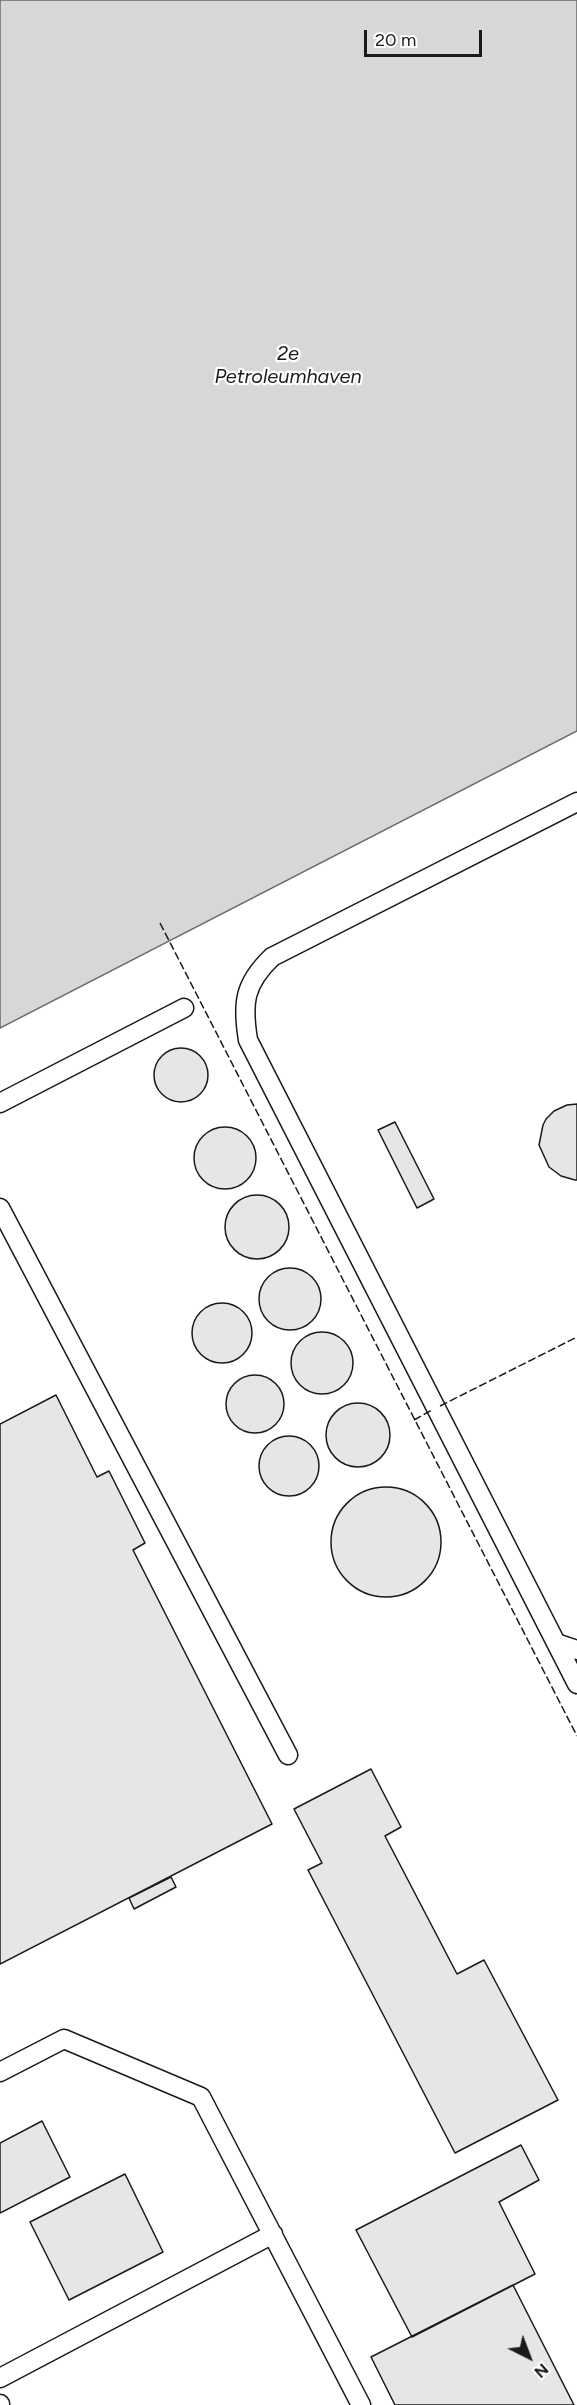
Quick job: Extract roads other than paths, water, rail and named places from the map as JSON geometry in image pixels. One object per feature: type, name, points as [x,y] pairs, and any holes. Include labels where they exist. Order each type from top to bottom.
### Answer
[{"type":"lane","points":[[577,802],[272,957],[256,973],[248,992],[244,1013],[248,1040],[577,1684]]},
{"type":"lane","points":[[0,1103],[184,1008]]},
{"type":"lane","points":[[0,1208],[288,1755]]},
{"type":"lane","points":[[556,1643],[577,1650]]},
{"type":"lane","points":[[0,2072],[64,2039],[201,2097],[361,2405]]},
{"type":"lane","points":[[0,2378],[273,2234]]},
{"type":"water","name":"2e Petroleumhaven","points":[[0,0],[577,0],[577,731],[0,1028]]}]
